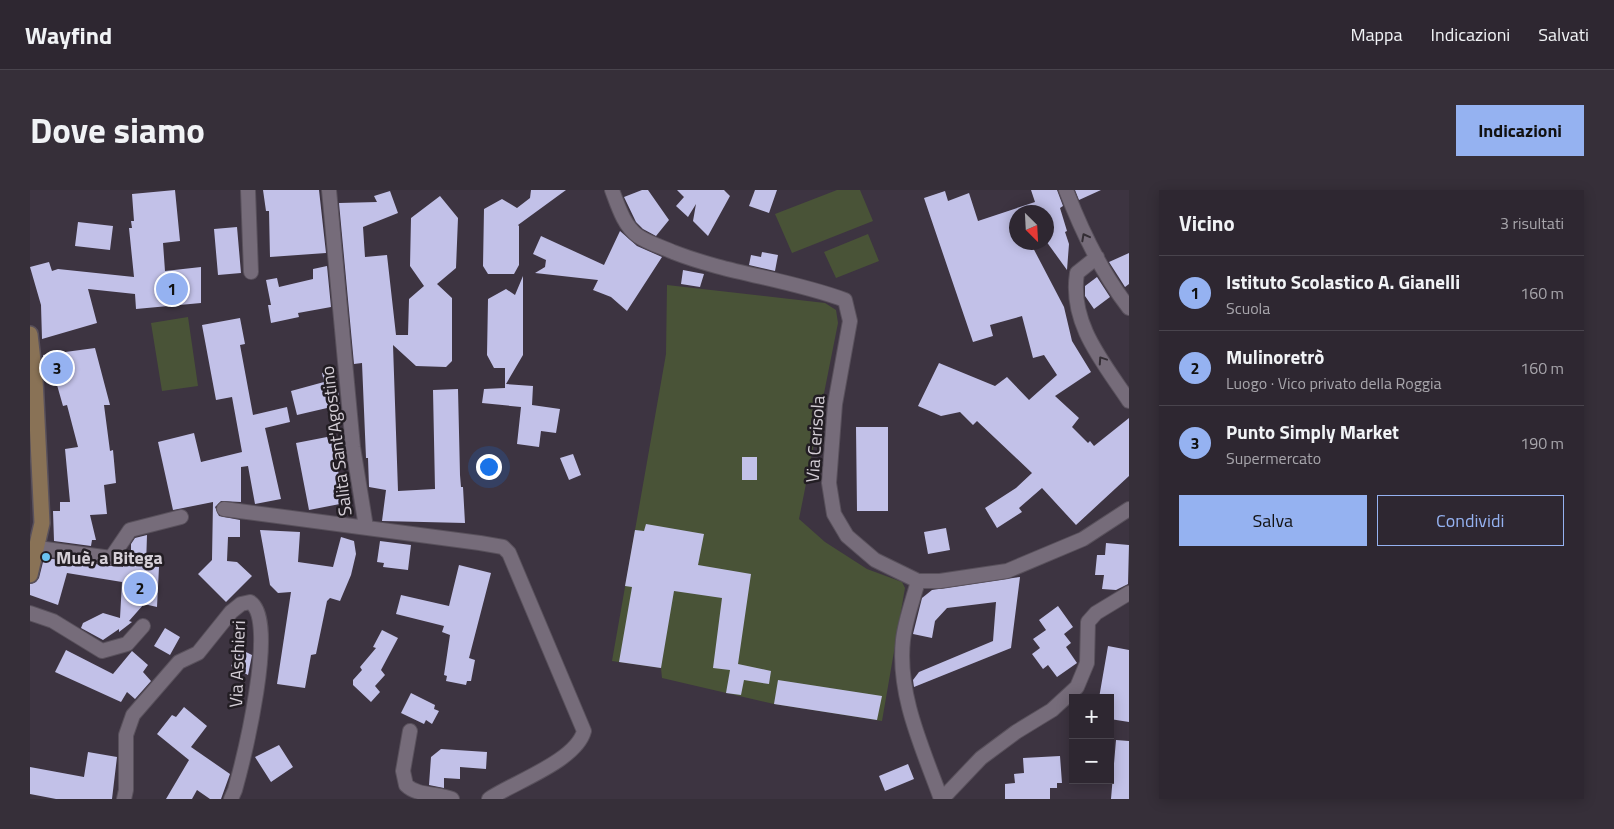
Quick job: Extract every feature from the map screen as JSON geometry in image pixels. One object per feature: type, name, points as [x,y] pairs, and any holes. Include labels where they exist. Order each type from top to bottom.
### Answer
[{"type":"street","points":[[248,190],[251,272]]},
{"type":"street","name":"Salita Sant'Agostino","points":[[329,190],[352,447],[366,527],[503,547],[510,552],[533,612],[584,731],[582,737],[561,760],[489,799]]},
{"type":"street","name":"Via Cerisola","points":[[612,190],[624,219],[637,236],[658,246],[740,274],[825,293],[845,300],[850,321],[835,404],[828,483],[834,514],[847,536],[874,560],[918,581],[940,581],[1007,571],[1082,539],[1129,508]]},
{"type":"street","points":[[1066,190],[1082,232],[1114,289],[1129,308]]},
{"type":"street","points":[[1096,258],[1077,273],[1074,292],[1090,342],[1129,401]]},
{"type":"street","points":[[30,334],[35,380],[42,524],[38,548],[30,575]]},
{"type":"street","points":[[224,508],[366,527]]},
{"type":"street","points":[[38,548],[112,558],[130,530],[181,517]]},
{"type":"street","points":[[918,581],[903,640],[903,676],[915,728],[942,799],[981,758],[1016,732],[1052,710],[1077,687],[1087,663],[1088,622],[1096,612],[1129,593]]},
{"type":"street","name":"Via Aschieri","points":[[124,799],[126,790],[126,735],[133,715],[179,662],[198,653],[231,612],[242,604],[250,602],[255,604],[258,614],[260,639],[259,684],[253,721],[231,799]]},
{"type":"street","points":[[30,613],[53,621],[102,651],[127,644],[143,626]]},
{"type":"street","points":[[410,731],[403,771],[406,785],[414,791],[438,794],[452,799]]},
{"type":"green space","points":[[837,190],[860,190],[873,221],[792,253],[775,214]]},
{"type":"green space","points":[[868,234],[879,261],[836,278],[824,252]]},
{"type":"green space","points":[[667,285],[825,303],[836,310],[838,323],[799,519],[825,542],[867,569],[902,582],[905,588],[882,721],[774,704],[662,678],[661,668],[612,661],[666,354]]},
{"type":"green space","points":[[188,317],[198,386],[162,391],[151,323]]},
{"type":"building","points":[[175,190],[180,241],[163,243],[165,271],[201,267],[201,303],[136,309],[135,294],[88,289],[97,323],[42,339],[41,305],[30,267],[49,262],[52,271],[58,269],[134,277],[129,228],[132,228],[131,221],[134,221],[132,194]]},
{"type":"building","points":[[263,190],[319,190],[326,253],[270,257],[269,211],[266,211]]},
{"type":"building","points":[[531,190],[566,190],[518,225],[519,265],[514,274],[488,274],[483,266],[484,209],[502,199],[517,208],[530,198]]},
{"type":"building","points":[[642,190],[648,190],[669,220],[656,236],[643,229],[636,222],[624,197]]},
{"type":"building","points":[[677,190],[724,190],[730,196],[708,236],[693,221],[696,204],[688,217],[676,206],[684,197]]},
{"type":"building","points":[[755,190],[777,190],[769,213],[749,206]]},
{"type":"building","points":[[1031,190],[1057,190],[1063,206],[1060,208],[1069,244],[1067,270],[1053,250],[1054,205],[1026,205],[1035,202]]},
{"type":"building","points":[[1075,190],[1101,190],[1079,200]]},
{"type":"building","points":[[390,191],[398,213],[363,227],[365,257],[387,255],[396,335],[408,335],[409,299],[424,286],[410,266],[411,218],[440,196],[458,218],[456,268],[437,284],[452,298],[452,361],[446,367],[416,366],[393,345],[398,491],[435,489],[433,390],[458,389],[460,475],[461,487],[463,487],[465,523],[382,521],[386,490],[369,487],[362,363],[354,364],[339,203],[377,202],[374,196]]},
{"type":"building","points":[[945,191],[948,201],[969,193],[978,221],[1009,211],[1009,250],[1034,250],[1064,307],[1072,341],[1091,372],[1055,396],[1079,418],[1072,427],[1088,443],[1090,441],[1094,446],[1129,418],[1129,476],[1076,525],[1042,488],[1019,508],[1022,512],[997,528],[985,508],[1016,488],[1032,473],[977,421],[973,425],[960,412],[941,416],[918,406],[939,363],[995,386],[1007,377],[1029,400],[1057,375],[1044,355],[1033,358],[1022,316],[990,325],[993,336],[973,342],[924,198]]},
{"type":"building","points":[[78,222],[113,226],[110,250],[75,246]]},
{"type":"building","points":[[237,227],[241,273],[218,275],[214,229]]},
{"type":"building","points":[[620,231],[637,246],[662,257],[627,311],[611,297],[593,290],[598,280],[535,273],[545,267],[546,260],[533,254],[541,236],[604,265]]},
{"type":"building","points":[[762,252],[778,255],[775,271],[749,265],[751,255],[761,257]]},
{"type":"building","points":[[1129,253],[1129,284],[1125,287],[1109,262]]},
{"type":"building","points":[[327,266],[331,307],[298,313],[299,317],[271,323],[268,305],[271,305],[266,280],[277,278],[279,287],[313,279],[313,269]]},
{"type":"building","points":[[683,270],[704,274],[700,287],[681,284]]},
{"type":"building","points":[[523,276],[523,355],[506,384],[533,386],[532,405],[560,409],[556,433],[541,431],[539,447],[517,444],[521,407],[482,403],[484,389],[505,388],[505,368],[494,368],[487,355],[488,299],[506,289],[515,295]]},
{"type":"building","points":[[1097,277],[1110,297],[1094,309],[1085,296],[1085,286]]},
{"type":"building","points":[[240,318],[245,344],[240,345],[253,415],[287,407],[290,422],[265,428],[281,499],[255,504],[248,466],[241,467],[241,502],[221,501],[215,507],[219,516],[240,520],[240,537],[228,537],[227,561],[237,562],[252,576],[226,602],[198,574],[212,560],[213,502],[173,510],[158,442],[194,433],[201,462],[242,452],[232,397],[216,400],[202,325]]},
{"type":"building","points":[[95,348],[110,405],[104,405],[110,451],[113,450],[116,483],[104,485],[107,514],[90,515],[96,540],[92,540],[91,546],[54,541],[53,511],[60,511],[60,502],[70,502],[65,449],[78,447],[67,405],[63,406],[55,378],[45,378],[43,355]]},
{"type":"building","points":[[335,369],[340,405],[297,415],[291,391],[324,382],[322,373]]},
{"type":"building","points":[[856,427],[888,427],[888,511],[857,511]]},
{"type":"building","points":[[327,437],[329,444],[332,443],[345,503],[309,510],[296,443]]},
{"type":"building","points":[[573,454],[581,475],[569,480],[560,458]]},
{"type":"building","points":[[742,457],[757,457],[757,480],[742,480]]},
{"type":"building","points":[[646,524],[704,534],[698,565],[751,574],[738,664],[771,671],[769,684],[744,680],[741,695],[726,693],[730,670],[713,668],[722,598],[674,591],[661,668],[619,662],[632,587],[625,586],[635,530],[644,531]]},
{"type":"building","points":[[946,528],[950,550],[928,554],[924,532]]},
{"type":"building","points":[[260,530],[300,532],[298,562],[333,567],[341,537],[354,541],[356,554],[351,575],[340,601],[330,598],[327,601],[316,654],[311,655],[305,688],[277,684],[291,592],[278,593],[270,585]]},
{"type":"building","points":[[147,535],[146,566],[159,567],[157,607],[144,604],[129,621],[132,622],[119,632],[119,629],[103,640],[81,628],[83,623],[103,613],[120,618],[122,582],[67,573],[58,605],[30,595],[30,584],[36,582],[39,578],[44,558],[123,567],[123,565],[131,565],[131,544],[135,538]]},
{"type":"building","points":[[380,541],[411,545],[408,570],[383,567],[384,563],[377,562]]},
{"type":"building","points":[[1106,543],[1129,545],[1128,584],[1116,590],[1102,589],[1104,575],[1095,575],[1097,555],[1105,555]]},
{"type":"building","points":[[459,565],[491,573],[469,658],[475,660],[471,681],[467,681],[466,685],[446,681],[447,676],[444,675],[450,635],[442,632],[444,626],[396,614],[401,595],[449,606]]},
{"type":"building","points":[[1020,577],[1011,648],[914,687],[913,680],[919,672],[993,641],[996,602],[947,608],[935,621],[932,638],[913,634],[922,598],[932,590]]},
{"type":"building","points":[[1058,606],[1073,627],[1064,634],[1071,643],[1066,647],[1077,663],[1057,677],[1048,665],[1043,669],[1032,654],[1040,648],[1033,639],[1046,630],[1039,620]]},
{"type":"building","points":[[165,628],[180,637],[170,655],[154,646]]},
{"type":"building","points":[[382,630],[398,638],[381,670],[385,675],[375,686],[380,692],[371,702],[353,685],[353,680],[362,670],[360,667],[376,648],[373,647]]},
{"type":"building","points":[[1108,646],[1129,650],[1129,722],[1114,720],[1114,694],[1100,694]]},
{"type":"building","points":[[240,649],[252,655],[248,675],[231,666]]},
{"type":"building","points":[[66,650],[113,674],[132,651],[148,665],[143,672],[151,681],[135,699],[127,692],[121,702],[55,672]]},
{"type":"building","points":[[778,680],[882,696],[877,720],[774,704]]},
{"type":"building","points":[[411,693],[435,705],[434,709],[439,711],[432,724],[426,720],[424,724],[401,713]]},
{"type":"building","points":[[184,707],[207,726],[191,747],[230,774],[221,799],[210,799],[197,790],[192,799],[166,799],[189,760],[157,734],[172,715],[176,717]]},
{"type":"building","points":[[1116,740],[1129,741],[1129,799],[1111,799],[1112,784],[1114,784]]},
{"type":"building","points":[[279,745],[293,767],[271,782],[255,757]]},
{"type":"building","points":[[441,749],[487,752],[486,769],[460,767],[460,779],[444,778],[444,788],[429,785],[431,757]]},
{"type":"building","points":[[88,752],[117,757],[112,799],[56,799],[30,794],[30,767],[84,777]]},
{"type":"building","points":[[1060,756],[1062,783],[1057,783],[1057,788],[1050,788],[1050,799],[1005,799],[1005,784],[1015,783],[1014,774],[1024,773],[1023,758]]},
{"type":"building","points":[[908,764],[914,779],[885,791],[879,776]]},
{"type":"place","name":"Istituto Scolastico A. Gianelli","points":[[172,289]]},
{"type":"place","name":"Punto Simply Market","points":[[57,368]]},
{"type":"place","name":"Muè, a Bitega","points":[[46,557]]},
{"type":"place","name":"Mulinoretrò","points":[[140,588]]}]
